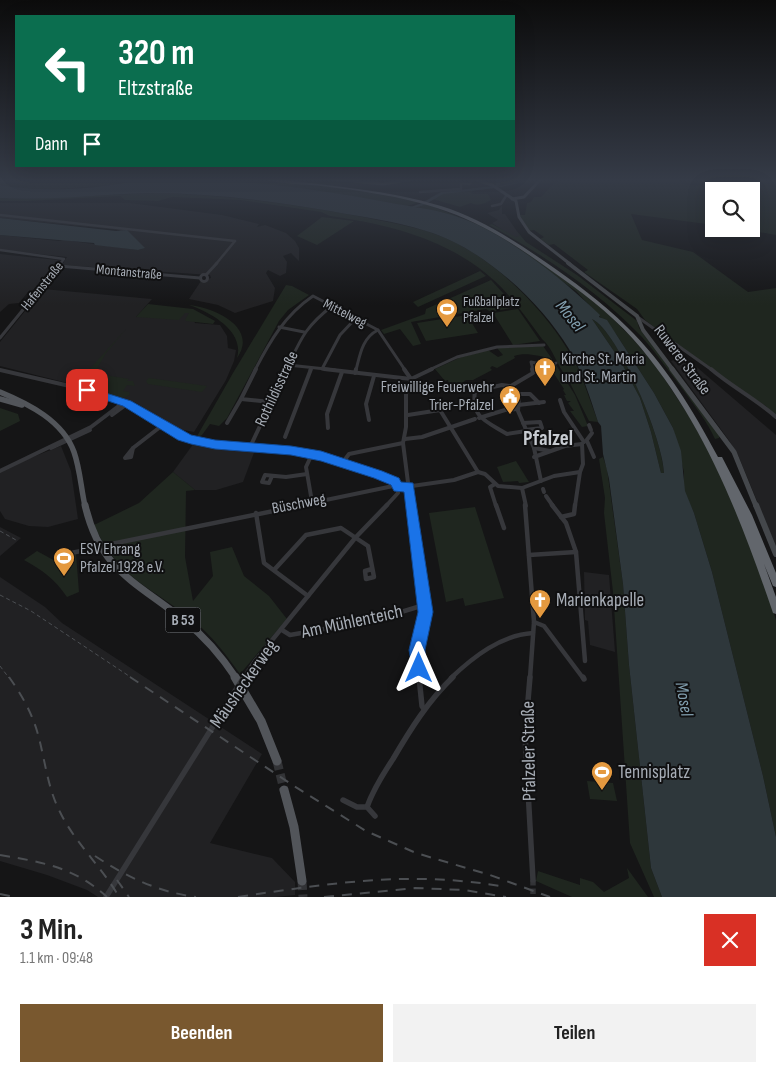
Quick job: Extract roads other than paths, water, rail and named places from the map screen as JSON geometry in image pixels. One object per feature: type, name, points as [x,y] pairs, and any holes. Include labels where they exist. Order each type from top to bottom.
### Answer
[{"type":"highway","points":[[473,221],[487,227],[534,256],[607,311],[647,352],[683,402],[723,475],[756,551],[776,610]]},
{"type":"highway","points":[[477,221],[510,238],[588,292],[638,337],[672,380],[709,439],[748,515],[776,583]]},
{"type":"main road","name":"Ruwerer Straße","points":[[522,221],[529,232],[638,318],[643,330],[734,452],[776,554]]},
{"type":"main road","name":"B 53","points":[[0,392],[32,407],[59,430],[67,440],[72,449],[94,536],[104,553],[127,578],[192,628],[220,656],[252,704],[277,761]]},
{"type":"main road","points":[[0,399],[32,407]]},
{"type":"main road","points":[[284,790],[294,827],[302,881]]},
{"type":"street","name":"Montanstraße","points":[[53,221],[234,241],[206,275],[209,277],[206,280],[59,266]]},
{"type":"street","name":"Hafenstraße","points":[[0,250],[64,258],[0,338]]},
{"type":"street","name":"Mittelweg","points":[[278,327],[289,314],[313,296],[378,330],[411,379]]},
{"type":"street","name":"Rothildisstraße","points":[[250,447],[304,332],[313,321],[332,306]]},
{"type":"street","points":[[322,369],[336,338],[356,318]]},
{"type":"street","points":[[638,318],[699,359],[731,386],[764,406],[776,417]]},
{"type":"street","points":[[227,423],[278,327]]},
{"type":"street","name":"Rothildisstraße","points":[[278,327],[304,332]]},
{"type":"street","points":[[355,373],[365,342],[373,332],[378,330]]},
{"type":"street","points":[[288,365],[411,379],[457,357],[497,347],[544,345]]},
{"type":"street","points":[[523,423],[540,422],[542,428],[507,434],[480,417],[473,404],[473,392],[502,385],[511,386],[533,373],[531,362],[550,366],[556,363]]},
{"type":"street","points":[[285,437],[311,368]]},
{"type":"street","points":[[0,370],[114,398],[164,424],[192,442],[312,454],[378,474],[395,482],[398,487]]},
{"type":"street","points":[[328,428],[327,414],[342,372]]},
{"type":"street","points":[[369,420],[366,414],[366,406],[374,376]]},
{"type":"street","points":[[411,379],[405,391],[408,415],[404,441],[424,605],[424,620],[417,650],[422,706],[424,709]]},
{"type":"street","points":[[511,386],[518,394],[518,407],[525,430],[534,448],[534,457],[541,481]]},
{"type":"street","points":[[518,394],[527,392],[533,394],[539,403]]},
{"type":"street","points":[[114,398],[116,409]]},
{"type":"street","points":[[241,398],[270,402]]},
{"type":"street","points":[[560,400],[564,412],[594,457]]},
{"type":"street","points":[[480,417],[544,402]]},
{"type":"street","points":[[30,456],[91,427],[126,403]]},
{"type":"street","points":[[72,449],[74,443],[81,435],[126,403]]},
{"type":"street","points":[[408,415],[440,410],[478,472],[502,487],[522,488],[554,476],[580,472]]},
{"type":"street","points":[[343,462],[349,454],[404,441],[474,420]]},
{"type":"street","points":[[133,448],[164,424]]},
{"type":"street","points":[[561,517],[574,514],[575,501],[580,488],[580,472],[583,464],[585,442],[592,432],[589,425]]},
{"type":"street","points":[[54,444],[58,439],[59,430]]},
{"type":"street","points":[[0,471],[54,444],[81,435]]},
{"type":"street","points":[[534,457],[573,443],[585,442]]},
{"type":"street","points":[[534,448],[552,451]]},
{"type":"street","points":[[312,454],[306,467],[312,502]]},
{"type":"street","name":"Büschweg","points":[[71,554],[256,513],[398,487],[454,480],[478,472]]},
{"type":"street","points":[[272,476],[292,478],[307,474]]},
{"type":"street","points":[[495,484],[490,487],[504,528]]},
{"type":"street","name":"Mäusheckerweg","points":[[106,897],[244,676],[356,537],[396,495],[398,487]]},
{"type":"street","name":"Pfalzeler Straße","points":[[522,488],[525,494],[534,622],[525,736],[532,880]]},
{"type":"street","points":[[544,492],[566,523],[576,552],[586,662]]},
{"type":"street","points":[[256,513],[264,563],[308,596]]},
{"type":"street","points":[[274,570],[306,535],[341,528],[368,546],[372,569]]},
{"type":"street","points":[[529,555],[576,552]]},
{"type":"street","name":"Am Mühlenteich","points":[[282,630],[290,635],[319,630],[375,620],[424,605]]},
{"type":"street","points":[[534,622],[544,626],[584,679]]},
{"type":"street","points":[[367,807],[388,766],[424,709],[460,669],[507,638],[533,633]]},
{"type":"street","points":[[343,800],[357,807],[367,807],[375,816]]},
{"type":"water","points":[[0,221],[26,221],[116,231],[127,230],[145,248],[138,250],[95,245],[94,243],[0,235]]},
{"type":"water","name":"Mosel","points":[[384,221],[467,221],[497,235],[516,247],[553,273],[600,315],[599,317],[607,320],[654,393],[673,428],[681,451],[685,491],[694,513],[712,572],[763,776],[776,837],[776,897],[662,897],[651,868],[629,665],[623,584],[609,479],[603,454],[601,426],[585,385],[569,349],[542,312],[525,294],[488,262],[447,239],[426,231]],"holes":[[[592,319],[603,328],[615,344],[638,390],[657,438],[664,473],[661,473],[640,398],[620,360]]]},
{"type":"tunnel","points":[[277,761],[284,790]]},
{"type":"tunnel","points":[[533,880],[533,897]]},
{"type":"tunnel","points":[[302,881],[303,897]]},
{"type":"railway","points":[[0,531],[16,540]]},
{"type":"railway","points":[[0,595],[31,611],[132,678]]},
{"type":"railway","points":[[0,666],[9,678]]},
{"type":"railway","points":[[9,677],[18,690],[35,724],[49,783],[60,812],[73,834],[105,875],[119,897]]},
{"type":"railway","points":[[130,677],[294,786],[366,831],[416,853],[490,875],[550,897]]},
{"type":"railway","points":[[0,855],[44,863],[70,872],[95,887],[107,897]]},
{"type":"railway","points":[[95,856],[143,883],[182,895],[196,897]]},
{"type":"railway","points":[[238,897],[372,880],[437,879],[506,887]]},
{"type":"railway","points":[[117,880],[129,897]]},
{"type":"railway","points":[[324,897],[415,888],[464,890],[506,897]]},
{"type":"railway","points":[[0,894],[14,897]]},
{"type":"place","name":"Fußballplatz Pfalzel","points":[[447,328]]},
{"type":"place","name":"Kirche St. Maria und St. Martin","points":[[545,387]]},
{"type":"place","name":"Freiwillige Feuerwehr Trier-Pfalzel","points":[[510,415]]},
{"type":"place","name":"ESV Ehrang Pfalzel 1928 e.V.","points":[[64,577]]},
{"type":"place","name":"Marienkapelle","points":[[540,619]]},
{"type":"place","name":"Tennisplatz","points":[[602,791]]},
{"type":"district","name":"Pfalzel","points":[[548,438]]}]
